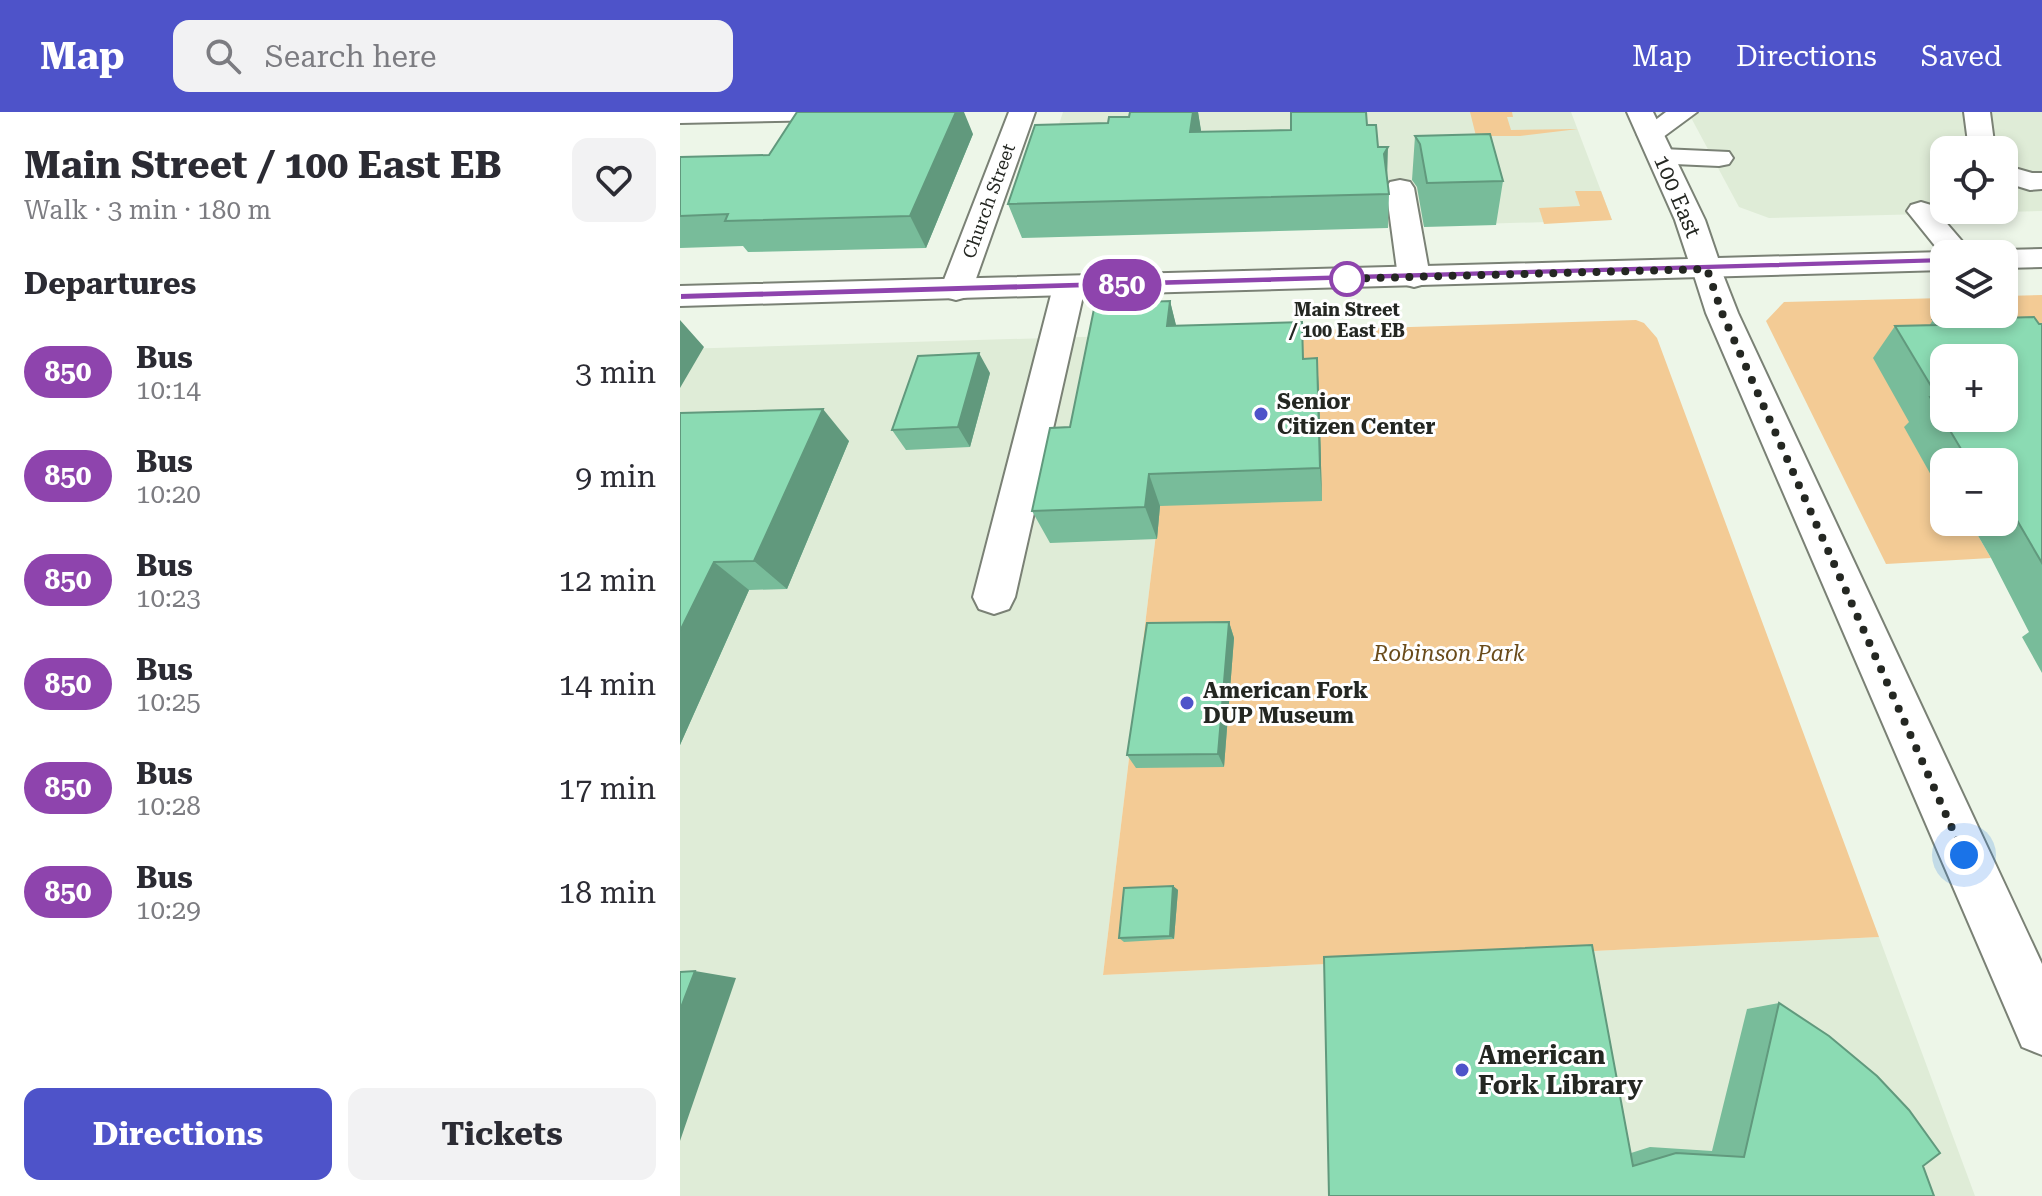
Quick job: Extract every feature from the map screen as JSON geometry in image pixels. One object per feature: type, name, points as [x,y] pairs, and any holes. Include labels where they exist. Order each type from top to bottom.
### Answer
[{"type":"main road","points":[[680,115],[831,112]]},
{"type":"main road","name":"Church Street","points":[[956,290],[1022,112]]},
{"type":"main road","points":[[1651,134],[1684,112]]},
{"type":"main road","points":[[1977,112],[1980,136]]},
{"type":"main road","points":[[1651,134],[1719,158]]},
{"type":"main road","name":"100 East","points":[[1651,134],[1690,220],[1722,313],[2042,1027]]},
{"type":"main road","points":[[2018,178],[2030,182],[2042,181]]},
{"type":"main road","points":[[1400,188],[1414,277]]},
{"type":"main road","points":[[1921,211],[1946,240]]},
{"type":"main road","points":[[2018,259],[2042,258]]},
{"type":"main road","points":[[680,296],[1930,261]]},
{"type":"main road","points":[[994,597],[1069,287]]},
{"type":"shaded area","points":[[1063,112],[1571,112],[1612,220],[1022,238]]},
{"type":"shaded area","points":[[1688,112],[2042,112],[2042,211],[2018,212],[2018,136],[1930,136],[1930,214],[1769,218],[1739,207]]},
{"type":"shaded area","points":[[1180,334],[1103,975],[1879,937],[1975,1196],[680,1196],[680,349]]},
{"type":"green space","points":[[1470,112],[1512,112],[1513,117],[1507,117],[1511,130],[1578,129],[1520,136],[1476,136]]},
{"type":"green space","points":[[1575,191],[1601,191],[1612,220],[1544,224],[1539,208],[1580,206]]},
{"type":"green space","points":[[2042,295],[2042,355],[2018,354],[2018,344],[1930,344],[1930,352],[1911,351],[1912,427],[1905,428],[1930,472],[1930,536],[1978,536],[1991,558],[1886,564],[1766,321],[1784,302],[1930,298],[1930,328],[2018,328],[2018,296]]},
{"type":"green space","name":"Robinson Park","points":[[1636,320],[1644,323],[1657,338],[1879,937],[1103,975],[1180,334]]},
{"type":"building","points":[[797,112],[956,112],[910,216],[725,221],[728,214],[680,216],[680,157],[769,155]]},
{"type":"building","points":[[1130,112],[1193,112],[1190,132],[1291,130],[1291,112],[1366,112],[1367,125],[1376,125],[1378,147],[1388,147],[1384,154],[1389,194],[1008,204],[1035,125],[1108,123],[1109,117],[1129,117]]},
{"type":"building","points":[[1490,134],[1503,181],[1427,183],[1420,144],[1415,136]]},
{"type":"building","points":[[1170,301],[1167,326],[1302,322],[1303,359],[1317,358],[1320,468],[1149,474],[1145,507],[1032,511],[1050,428],[1070,427],[1095,304]]},
{"type":"building","points":[[2018,317],[2034,317],[2042,324],[2042,563],[2018,522],[2018,448],[1960,448],[1951,432],[2018,432],[2018,344],[1930,344],[1930,384],[1895,326],[2018,328]]},
{"type":"building","points":[[979,353],[958,427],[892,430],[918,356]]},
{"type":"building","points":[[823,409],[754,561],[714,562],[680,631],[680,413]]},
{"type":"building","name":"American Fork DUP Museum","points":[[1229,622],[1218,754],[1127,755],[1147,623]]},
{"type":"building","points":[[1173,886],[1170,936],[1119,938],[1124,888]]},
{"type":"building","name":"American Fork Library","points":[[1592,945],[1633,1166],[1676,1153],[1744,1157],[1779,1003],[1829,1036],[1877,1076],[1909,1110],[1940,1153],[1923,1166],[1934,1196],[1329,1196],[1324,957]]},
{"type":"building","points":[[695,971],[680,1010],[680,972]]},
{"type":"bus line","name":"850","points":[[680,297],[1930,261]]},
{"type":"place","name":"Main Street / 100 East EB","points":[[1347,279]]},
{"type":"place","name":"Senior Citizen Center","points":[[1261,414]]},
{"type":"place","name":"American Fork DUP Museum","points":[[1187,703]]},
{"type":"place","name":"American Fork Library","points":[[1462,1070]]},
{"type":"route","points":[[1347,279],[1335,279],[1707,269],[1722,313],[1964,855]]}]
